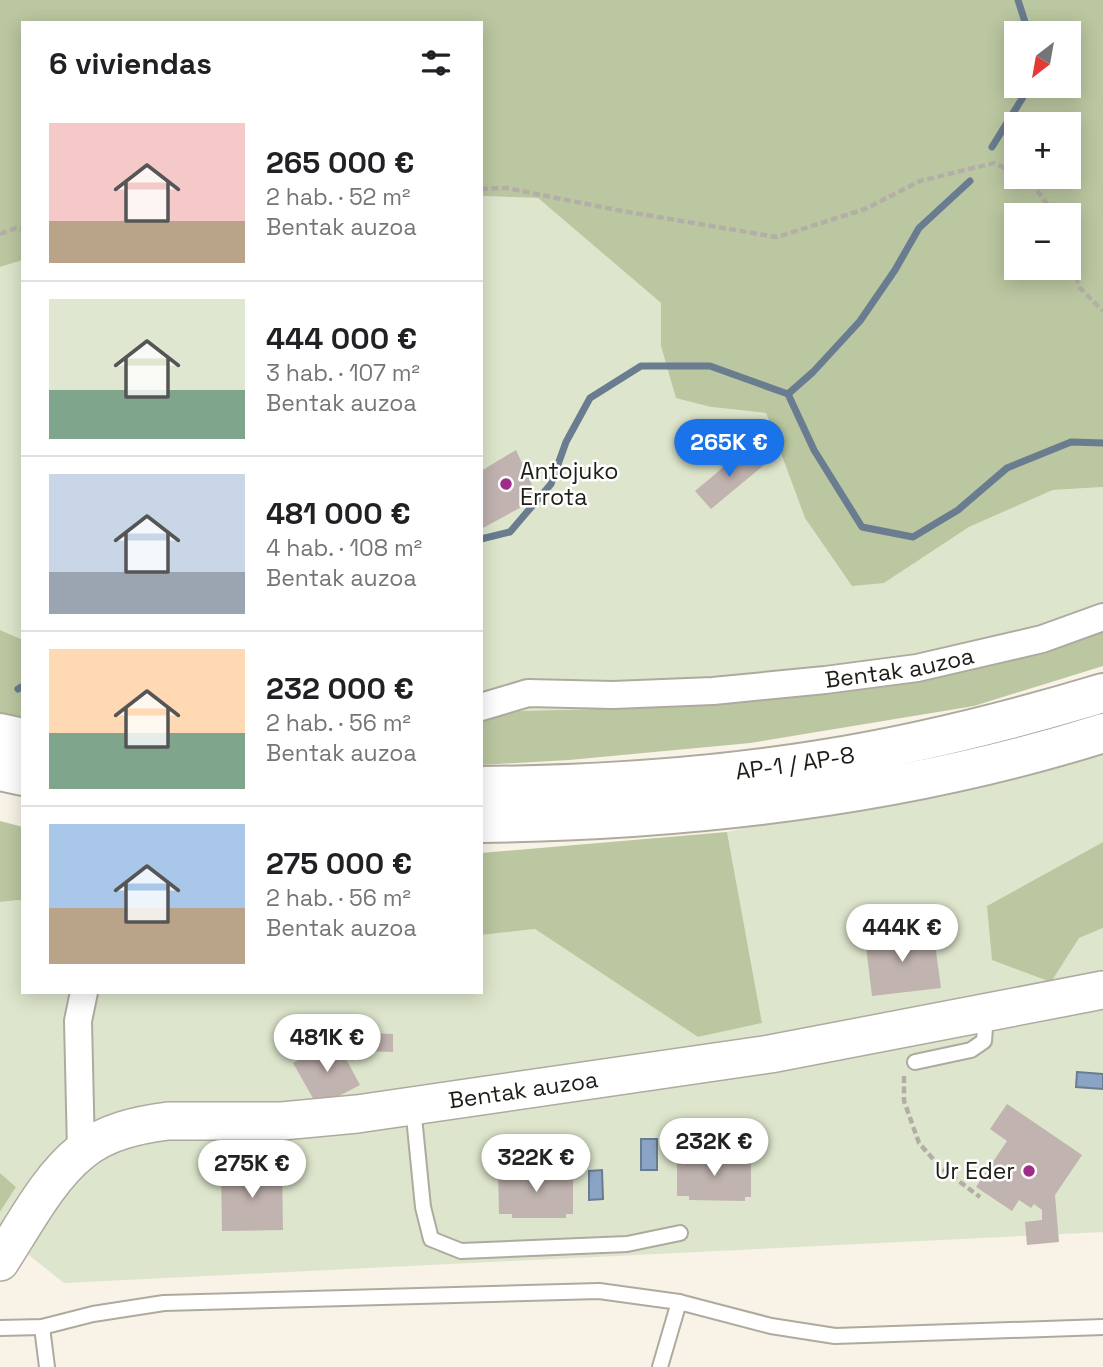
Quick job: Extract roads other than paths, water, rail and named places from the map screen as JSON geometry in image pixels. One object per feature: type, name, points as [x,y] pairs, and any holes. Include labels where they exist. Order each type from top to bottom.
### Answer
[{"type":"highway","name":"AP-1 / AP-8","points":[[483,786],[556,786],[645,780],[820,760],[993,724],[1103,693]]},
{"type":"highway","points":[[0,733],[21,738]]},
{"type":"highway","name":"AP-1 / AP-8","points":[[483,823],[646,817],[812,798],[913,781],[1103,733]]},
{"type":"highway","points":[[0,771],[21,776]]},
{"type":"main road","name":"Bentak auzoa","points":[[0,1262],[50,1185],[81,1151],[122,1130],[145,1124],[168,1121],[307,1119],[412,1106],[770,1054],[1103,990]]},
{"type":"street","name":"Bentak auzoa","points":[[483,705],[528,693],[613,695],[713,691],[904,670],[1042,639],[1103,617]]},
{"type":"street","points":[[81,1151],[78,1021],[84,994]]},
{"type":"lane","points":[[915,1062],[971,1050],[984,1041],[986,1012]]},
{"type":"lane","points":[[412,1106],[423,1207],[431,1239],[461,1251],[627,1244],[680,1233]]},
{"type":"lane","points":[[0,1328],[42,1327],[93,1314],[164,1303],[599,1291],[680,1302],[771,1326],[835,1336],[1103,1327]]},
{"type":"lane","points":[[660,1367],[680,1302]]},
{"type":"lane","points":[[42,1327],[47,1367]]},
{"type":"water","points":[[1077,1072],[1103,1074],[1103,1089],[1076,1087]]},
{"type":"water","points":[[641,1139],[657,1139],[657,1170],[641,1170]]},
{"type":"water","points":[[602,1170],[603,1199],[589,1200],[589,1171]]},
{"type":"waterway","points":[[1018,0],[1025,21]]},
{"type":"waterway","points":[[992,147],[1023,98]]},
{"type":"waterway","points":[[788,394],[813,372],[860,321],[895,270],[919,228],[970,181]]},
{"type":"waterway","points":[[483,539],[510,532],[551,484],[566,442],[590,398],[641,366],[710,366],[788,394],[814,450],[862,527],[913,537],[958,510],[1007,468],[1071,442],[1103,443]]},
{"type":"place","name":"Antojuko Errota","points":[[506,484]]},
{"type":"place","name":"Ur Eder","points":[[1029,1171]]}]
